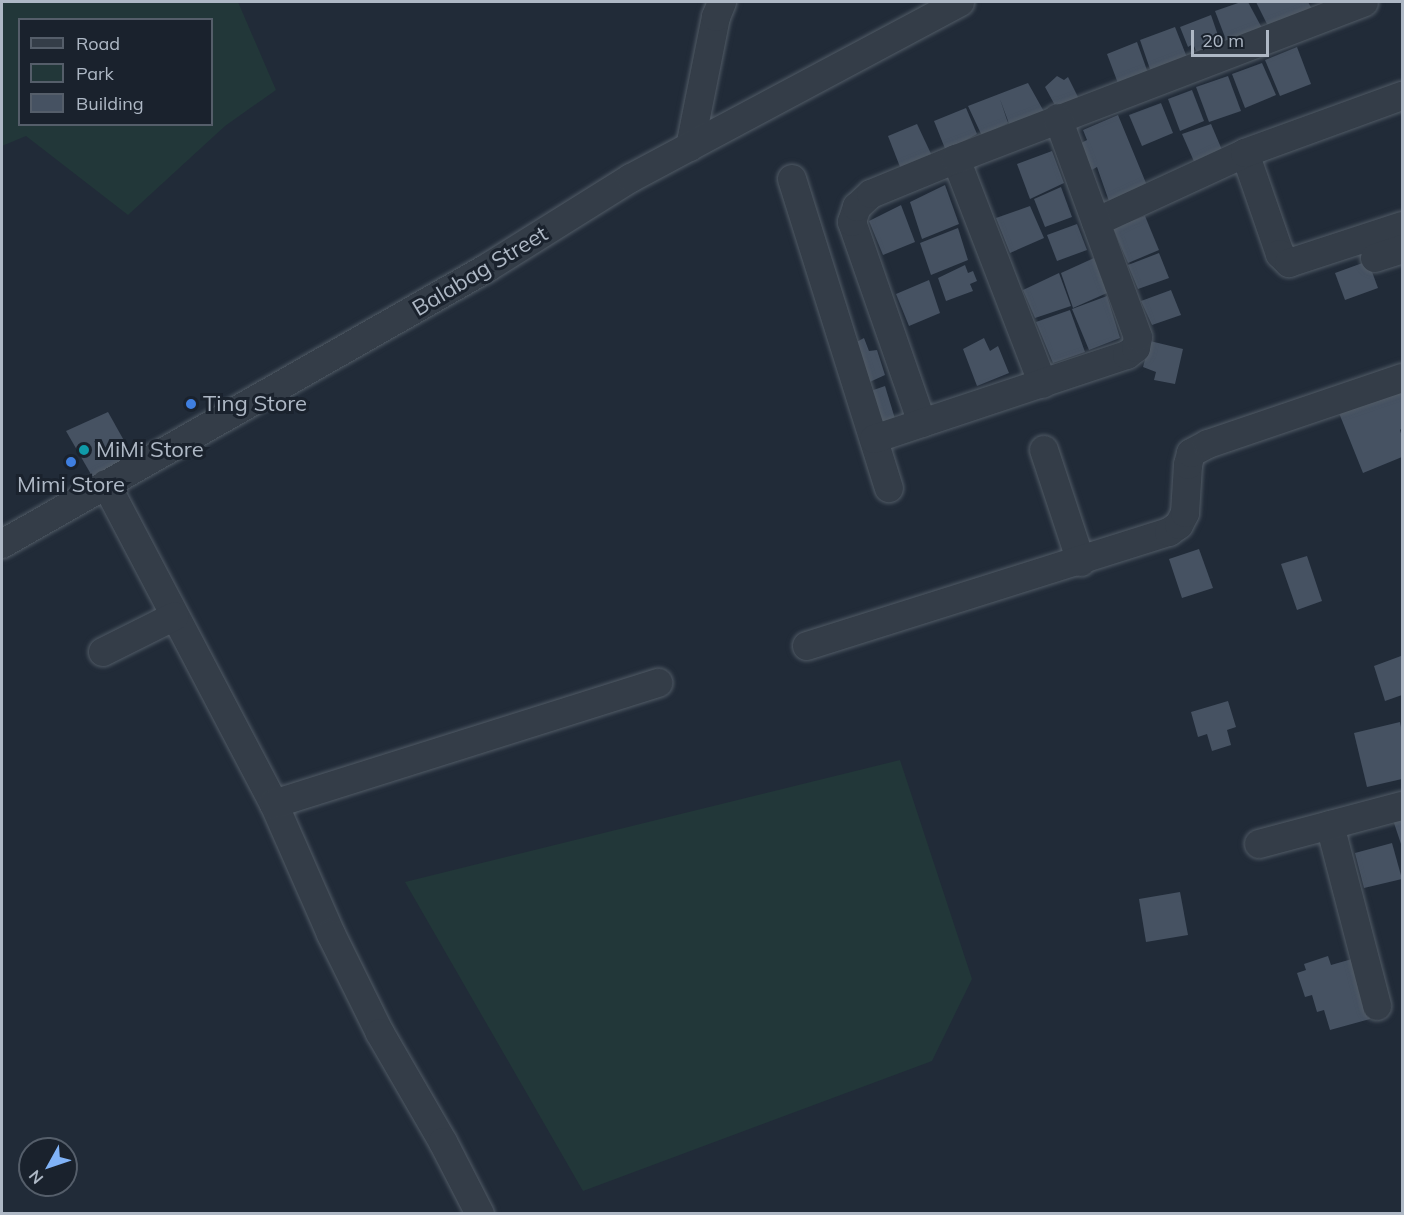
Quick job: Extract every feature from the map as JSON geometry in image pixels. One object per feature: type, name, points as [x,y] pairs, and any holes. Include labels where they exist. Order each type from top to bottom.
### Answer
[{"type":"street","points":[[690,147],[716,17],[722,2]]},
{"type":"street","name":"Balabag Street","points":[[2,544],[488,268],[632,178],[960,2]]},
{"type":"street","points":[[922,423],[852,222],[857,207],[871,194],[956,159],[1356,3]]},
{"type":"street","points":[[1096,222],[1245,153],[1402,96]]},
{"type":"street","points":[[874,439],[1127,356],[1136,348],[1138,337],[1058,118]]},
{"type":"street","points":[[1245,153],[1280,254],[1289,263],[1402,226]]},
{"type":"street","points":[[956,159],[1043,384]]},
{"type":"street","points":[[792,179],[889,488]]},
{"type":"street","points":[[1375,258],[1402,249]]},
{"type":"street","points":[[807,646],[1081,562],[1169,532],[1179,525],[1185,513],[1191,453],[1208,444],[1402,378]]},
{"type":"street","points":[[1044,450],[1081,562]]},
{"type":"street","points":[[106,484],[274,804],[331,934],[365,1003],[480,1214]]},
{"type":"street","points":[[103,652],[175,616]]},
{"type":"street","points":[[274,804],[658,683]]},
{"type":"street","points":[[1259,844],[1402,806]]},
{"type":"street","points":[[1330,825],[1377,1006]]},
{"type":"green space","points":[[2,2],[238,2],[276,90],[225,126],[128,215],[26,136],[2,146]]},
{"type":"green space","points":[[900,760],[972,979],[932,1061],[583,1191],[405,882]]},
{"type":"building","points":[[1241,2],[1248,2],[1263,30],[1228,45],[1215,11]]},
{"type":"building","points":[[1256,2],[1308,2],[1313,11],[1270,30]]},
{"type":"building","points":[[1211,15],[1222,47],[1199,57],[1193,44],[1188,47],[1180,27]]},
{"type":"building","points":[[1175,27],[1188,60],[1151,72],[1140,40]]},
{"type":"building","points":[[1137,42],[1148,73],[1119,86],[1107,54]]},
{"type":"building","points":[[1297,47],[1311,84],[1280,96],[1265,60]]},
{"type":"building","points":[[1262,63],[1276,95],[1245,108],[1232,74]]},
{"type":"building","points":[[1057,76],[1064,80],[1068,77],[1079,99],[1057,109],[1045,87]]},
{"type":"building","points":[[1228,76],[1241,111],[1209,122],[1196,87]]},
{"type":"building","points":[[1028,83],[1047,117],[1012,132],[1000,99],[1008,123],[982,136],[968,106]]},
{"type":"building","points":[[1192,90],[1204,121],[1180,131],[1168,99]]},
{"type":"building","points":[[1161,103],[1173,133],[1142,146],[1129,115]]},
{"type":"building","points":[[966,108],[977,134],[946,151],[934,121]]},
{"type":"building","points":[[1118,115],[1148,188],[1110,204],[1097,167],[1090,171],[1079,144],[1087,140],[1083,130]]},
{"type":"building","points":[[917,124],[933,158],[902,172],[888,136]]},
{"type":"building","points":[[1211,124],[1225,157],[1196,166],[1182,134]]},
{"type":"building","points":[[1052,151],[1064,183],[1030,199],[1017,164]]},
{"type":"building","points":[[945,185],[959,224],[922,239],[910,202]]},
{"type":"building","points":[[1061,187],[1072,217],[1045,227],[1034,199]]},
{"type":"building","points":[[901,205],[915,242],[883,255],[869,221]]},
{"type":"building","points":[[1030,206],[1044,238],[1010,253],[996,218]]},
{"type":"building","points":[[1145,216],[1159,250],[1128,263],[1113,228]]},
{"type":"building","points":[[1077,224],[1087,250],[1057,261],[1047,235]]},
{"type":"building","points":[[958,228],[968,260],[931,275],[920,243]]},
{"type":"building","points":[[1159,253],[1169,278],[1138,289],[1128,265]]},
{"type":"building","points":[[1094,258],[1107,293],[1073,308],[1061,273]]},
{"type":"building","points":[[1368,261],[1378,288],[1345,300],[1335,273]]},
{"type":"building","points":[[965,265],[968,273],[973,271],[977,281],[970,284],[973,291],[946,301],[938,278]]},
{"type":"building","points":[[1059,273],[1071,306],[1035,318],[1023,290]]},
{"type":"building","points":[[929,280],[940,313],[909,326],[896,294]]},
{"type":"building","points":[[1171,290],[1181,315],[1152,325],[1141,301]]},
{"type":"building","points":[[1107,296],[1120,338],[1089,350],[1072,309]]},
{"type":"building","points":[[1070,310],[1085,352],[1053,363],[1036,322]]},
{"type":"building","points":[[864,338],[869,351],[877,350],[885,375],[861,386],[847,347]]},
{"type":"building","points":[[984,338],[990,351],[998,346],[1009,373],[977,386],[963,349]]},
{"type":"building","points":[[1150,341],[1183,349],[1175,384],[1154,380],[1156,372],[1143,367]]},
{"type":"building","points":[[885,386],[896,422],[875,429],[862,394]]},
{"type":"building","points":[[1402,390],[1402,428],[1400,430],[1402,457],[1363,473],[1339,413]]},
{"type":"building","points":[[108,412],[136,462],[96,483],[66,431]]},
{"type":"building","points":[[1199,549],[1213,588],[1182,598],[1169,559]]},
{"type":"building","points":[[1307,556],[1322,601],[1297,610],[1281,564]]},
{"type":"building","points":[[1401,656],[1402,695],[1385,701],[1374,666]]},
{"type":"building","points":[[1228,701],[1236,727],[1227,730],[1231,745],[1212,751],[1207,734],[1198,737],[1191,712]]},
{"type":"building","points":[[1400,722],[1402,779],[1367,787],[1354,733]]},
{"type":"building","points":[[1402,814],[1402,847],[1392,817]]},
{"type":"building","points":[[1392,843],[1402,879],[1364,888],[1355,853]]},
{"type":"building","points":[[1180,892],[1188,935],[1146,942],[1139,899]]},
{"type":"building","points":[[1328,956],[1331,965],[1352,959],[1370,1019],[1330,1030],[1324,1010],[1317,1012],[1312,995],[1305,997],[1297,973],[1306,970],[1304,964]]},
{"type":"place","name":"Ting Store","points":[[191,404]]},
{"type":"place","name":"MiMi Store","points":[[84,450]]},
{"type":"place","name":"Mimi Store","points":[[71,462]]}]
